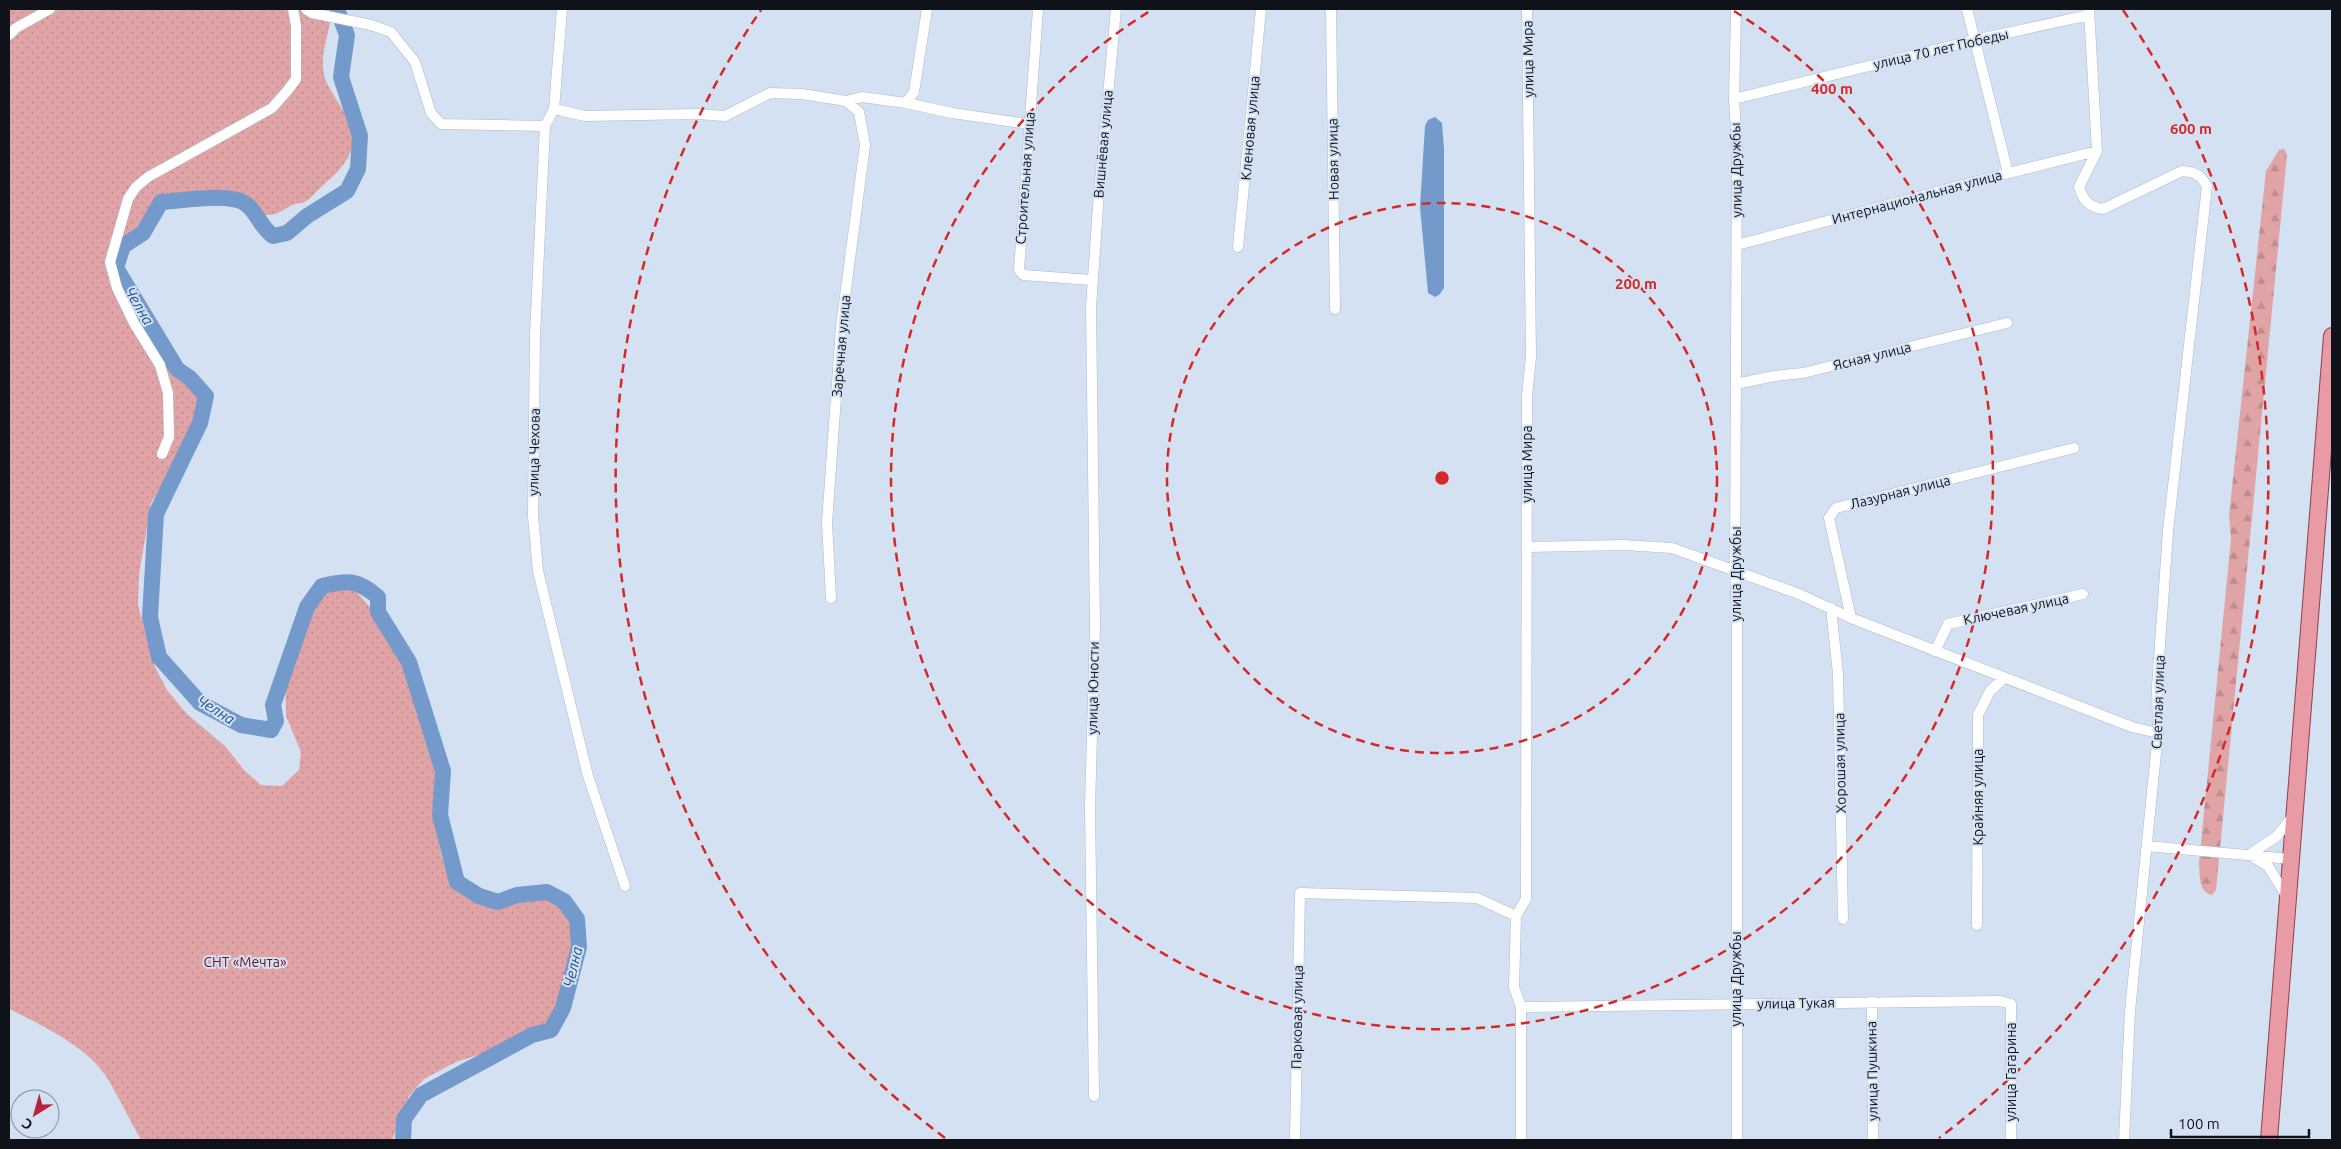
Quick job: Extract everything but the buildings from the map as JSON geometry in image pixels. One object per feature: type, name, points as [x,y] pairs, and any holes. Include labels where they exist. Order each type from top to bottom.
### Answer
[{"type":"main road","points":[[2269,1140],[2332,336]]},
{"type":"street","points":[[9,35],[16,28],[50,9]]},
{"type":"street","points":[[162,454],[169,437],[168,393],[160,365],[134,323],[117,288],[110,262],[128,199],[136,187],[148,177],[272,108],[288,90],[296,79],[296,26],[293,9]]},
{"type":"street","points":[[306,9],[312,13],[391,32],[415,62],[431,113],[441,124],[544,126]]},
{"type":"street","name":"улица Чехова","points":[[562,9],[554,109],[544,126],[535,335],[533,516],[538,571],[588,776],[625,886]]},
{"type":"street","points":[[906,103],[914,92],[927,9]]},
{"type":"street","name":"Строительная улица","points":[[1038,9],[1020,274],[1092,280]]},
{"type":"street","name":"Вишнёвая улица","points":[[1092,280],[1116,9]]},
{"type":"street","name":"Кленовая улица","points":[[1238,247],[1261,9]]},
{"type":"street","name":"Новая улица","points":[[1331,9],[1335,309]]},
{"type":"street","name":"улица Мира","points":[[1516,916],[1526,899],[1527,396],[1531,357],[1527,9]]},
{"type":"street","name":"улица Дружбы","points":[[1736,9],[1734,99],[1737,145],[1735,570],[1736,1140]]},
{"type":"street","points":[[1967,9],[2008,173]]},
{"type":"street","points":[[2089,12],[2097,152]]},
{"type":"street","name":"улица 70 лет Победы","points":[[1734,99],[2089,12]]},
{"type":"street","points":[[554,109],[585,116],[697,114],[725,116],[770,93],[802,94],[846,101],[862,97],[1029,124]]},
{"type":"street","name":"Заречная улица","points":[[831,598],[827,523],[841,327],[865,145],[859,112],[846,101]]},
{"type":"street","name":"Интернациональная улица","points":[[1736,245],[2008,173],[2097,152]]},
{"type":"street","name":"Светлая улица","points":[[2097,152],[2079,187],[2083,198],[2092,207],[2103,209],[2182,171],[2194,172],[2202,177],[2207,186],[2200,264],[2168,531],[2157,687],[2158,732],[2130,1012],[2124,1140]]},
{"type":"street","name":"улица Юности","points":[[1092,280],[1095,625],[1090,808],[1094,1096]]},
{"type":"street","name":"Ясная улица","points":[[1736,384],[1774,376],[1803,374],[2007,323]]},
{"type":"street","name":"Лазурная улица","points":[[1851,618],[1829,518],[1836,508],[2074,448]]},
{"type":"street","points":[[1528,547],[1624,545],[1672,548],[1735,570],[1831,608],[1851,618],[2132,727],[2158,732]]},
{"type":"street","name":"Ключевая улица","points":[[1935,651],[1948,624],[2083,594]]},
{"type":"street","name":"Хорошая улица","points":[[1831,608],[1838,674],[1843,919]]},
{"type":"street","name":"Крайняя улица","points":[[1977,925],[1978,715],[1990,691],[2004,678]]},
{"type":"street","points":[[2249,855],[2277,836],[2294,815]]},
{"type":"street","points":[[2147,846],[2291,859]]},
{"type":"street","points":[[2249,855],[2268,866],[2288,898]]},
{"type":"street","name":"Парковая улица","points":[[1295,1140],[1300,894],[1477,898],[1516,916]]},
{"type":"street","points":[[1516,916],[1514,987],[1521,1007],[1521,1140]]},
{"type":"street","name":"улица Тукая","points":[[1521,1007],[2000,1000],[2011,1004]]},
{"type":"street","name":"улица Пушкина","points":[[1872,1002],[1873,1140]]},
{"type":"street","name":"улица Гагарина","points":[[2011,1004],[2011,1140]]},
{"type":"green space","name":"СНТ «Мечта»","points":[[9,9],[320,9],[330,22],[323,57],[323,71],[353,132],[351,151],[341,168],[307,200],[275,214],[262,215],[228,202],[209,200],[189,201],[171,205],[154,213],[140,224],[129,238],[123,255],[122,276],[203,401],[203,412],[196,432],[151,503],[139,575],[138,605],[155,667],[167,690],[187,714],[225,746],[244,770],[261,785],[282,786],[299,770],[301,752],[286,716],[285,654],[316,588],[328,581],[347,583],[368,604],[385,628],[400,653],[422,707],[429,735],[439,803],[439,843],[448,871],[461,882],[494,897],[534,889],[548,891],[564,902],[570,911],[575,933],[574,955],[568,985],[558,1013],[548,1030],[538,1028],[526,1030],[493,1050],[456,1062],[424,1079],[409,1096],[392,1140],[141,1140],[111,1084],[98,1065],[62,1037],[9,1009]]},
{"type":"green space","points":[[2284,149],[2287,155],[2216,890],[2212,895],[2207,893],[2202,887],[2199,863],[2231,539],[2229,516],[2266,171],[2279,150]]},
{"type":"water","points":[[1435,117],[1442,123],[1444,149],[1444,288],[1435,297],[1428,293],[1420,207],[1425,126],[1428,120]]},
{"type":"waterway","name":"Челна","points":[[337,9],[347,35],[341,77],[360,136],[358,169],[347,191],[307,216],[287,233],[273,236],[250,208],[239,200],[217,198],[161,202],[143,233],[123,246],[116,268],[177,369],[190,378],[206,396],[200,423],[156,514],[150,617],[159,657],[200,703],[241,725],[271,730],[276,721],[273,705],[307,607],[322,586],[352,582],[371,591],[378,597],[378,612],[409,662],[443,771],[440,815],[457,882],[479,896],[498,902],[517,895],[547,892],[564,901],[577,919],[579,947],[563,1008],[551,1030],[532,1035],[421,1095],[404,1119],[403,1140]]}]
